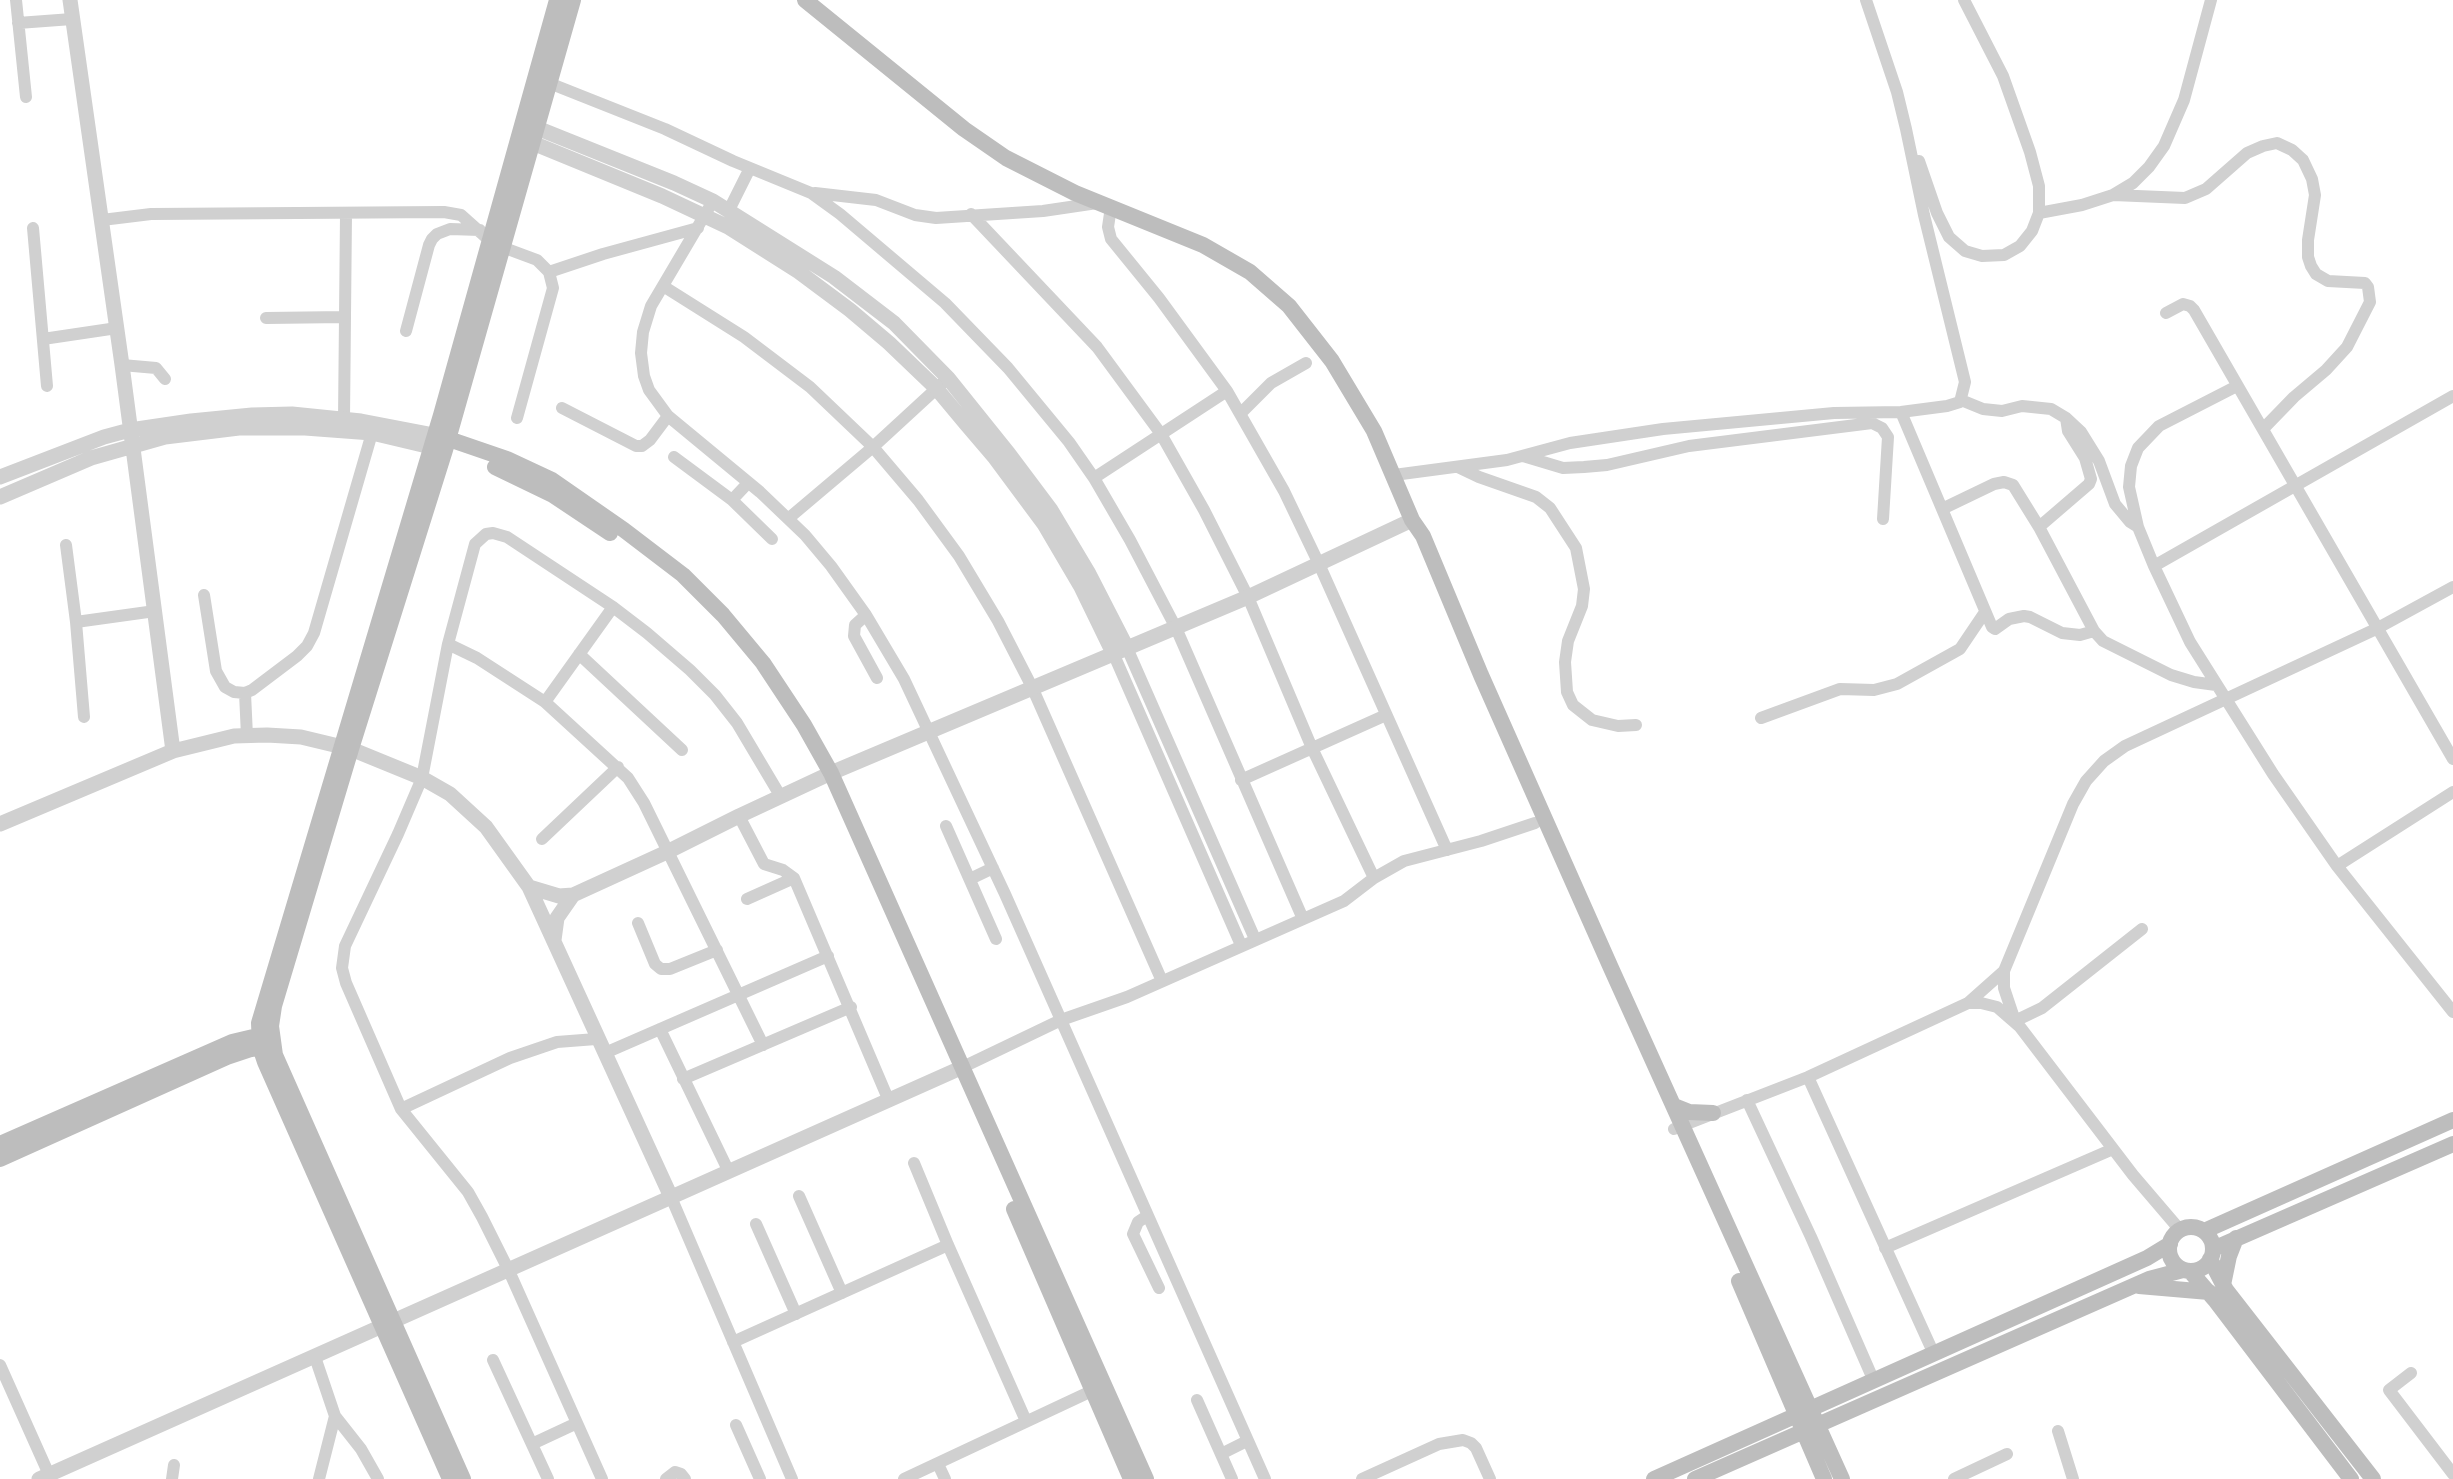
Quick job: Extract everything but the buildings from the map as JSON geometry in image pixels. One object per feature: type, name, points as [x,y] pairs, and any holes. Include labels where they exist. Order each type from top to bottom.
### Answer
[{"type":"main road","points":[[527,132],[557,0]]},
{"type":"main road","points":[[0,1159],[234,1048],[261,1011],[439,443],[491,239],[527,132],[549,83],[573,0]]},
{"type":"main road","points":[[805,0],[984,144],[1036,174],[1219,253],[1250,272],[1276,294],[1318,342],[1347,384],[1374,431],[1412,520],[1423,536],[1481,675],[1674,1106],[1678,1127]]},
{"type":"main road","points":[[439,443],[508,472],[553,495],[672,579],[717,623],[740,650],[826,776],[1098,1388],[1131,1479]]},
{"type":"main road","points":[[1412,520],[1415,543],[1535,823],[1678,1127],[1807,1420],[1842,1479]]},
{"type":"main road","points":[[234,1048],[254,1055],[265,1044],[345,748]]},
{"type":"main road","points":[[261,1011],[265,1044],[389,1324],[463,1479]]},
{"type":"main road","points":[[0,1144],[234,1048],[265,1044]]},
{"type":"main road","points":[[1674,1106],[1689,1112],[1713,1113]]},
{"type":"main road","points":[[2204,1231],[2453,1120]]},
{"type":"main road","points":[[1654,1479],[1807,1420],[2160,1275],[2202,1268],[2212,1254],[2236,1238],[2453,1144]]},
{"type":"main road","points":[[1695,1479],[1807,1420],[1874,1379],[2147,1258],[2170,1244],[2180,1230],[2192,1227],[2204,1231],[2211,1239],[2216,1288],[2351,1479]]},
{"type":"main road","points":[[2216,1288],[2236,1238]]},
{"type":"main road","points":[[2170,1244],[2173,1262],[2216,1288],[2373,1479]]},
{"type":"main road","points":[[2132,1286],[2216,1288]]},
{"type":"main road","points":[[389,1324],[450,1479]]},
{"type":"main road","points":[[1098,1388],[1146,1479]]},
{"type":"main road","points":[[1807,1420],[1824,1479]]},
{"type":"street","points":[[16,0],[26,97]]},
{"type":"street","points":[[70,0],[117,328],[173,751]]},
{"type":"street","points":[[1394,475],[1522,456],[1570,443],[1663,429],[1834,414],[1901,412],[1957,404],[1961,400],[1965,382],[1924,215],[1906,129],[1897,92],[1866,0]]},
{"type":"street","points":[[1906,129],[1937,213],[1949,237],[1965,251],[1982,256],[2004,255],[2020,246],[2032,231],[2038,213],[2038,186],[2030,152],[2003,76],[1964,0]]},
{"type":"street","points":[[2038,213],[2082,205],[2113,195],[2133,183],[2164,146],[2184,100],[2211,0]]},
{"type":"street","points":[[18,23],[72,19]]},
{"type":"street","points":[[549,83],[665,129],[811,193],[840,214],[945,303],[1001,361],[1037,402],[1094,478],[1176,628],[1303,919]]},
{"type":"street","points":[[527,132],[674,183],[713,201],[834,277],[894,323],[942,383],[1044,524],[1121,651],[1255,939]]},
{"type":"street","points":[[527,132],[782,261],[850,310],[942,383]]},
{"type":"street","points":[[2113,195],[2185,198],[2206,189],[2247,153],[2277,143],[2292,150],[2303,160],[2312,179],[2315,195],[2308,240],[2308,257],[2311,266],[2316,274],[2328,281],[2365,283],[2368,287],[2370,302],[2347,347],[2326,370],[2294,397],[2262,429]]},
{"type":"street","points":[[729,210],[750,168]]},
{"type":"street","points":[[811,193],[876,200],[922,217],[1043,211],[1105,205],[1111,239],[1160,298],[1227,391],[1284,491],[1448,849]]},
{"type":"street","points":[[713,201],[651,306],[643,332],[641,353],[644,376],[649,390],[668,416],[789,519],[831,566],[866,615],[904,679],[993,868],[1061,1020],[1087,1089],[1147,1216],[1265,1479]]},
{"type":"street","points":[[102,220],[151,214],[452,213],[461,215],[491,239]]},
{"type":"street","points":[[344,419],[346,214]]},
{"type":"street","points":[[971,214],[1097,347],[1161,434],[1204,510],[1248,597],[1312,748],[1374,878]]},
{"type":"street","points":[[549,272],[702,221]]},
{"type":"street","points":[[33,228],[47,386]]},
{"type":"street","points":[[406,331],[429,245],[437,234],[450,229],[491,239],[537,260],[549,272],[552,294],[517,418]]},
{"type":"street","points":[[663,286],[744,337],[810,387],[873,447],[918,500],[959,556],[998,621],[1032,687],[1162,981]]},
{"type":"street","points":[[2166,313],[2183,304],[2192,308],[2453,759]]},
{"type":"street","points":[[266,318],[345,317]]},
{"type":"street","points":[[43,339],[117,328]]},
{"type":"street","points":[[1240,414],[1279,376],[1306,363]]},
{"type":"street","points":[[122,365],[156,368],[165,379]]},
{"type":"street","points":[[789,519],[873,447],[942,383]]},
{"type":"street","points":[[2237,386],[2159,426],[2144,440],[2134,457],[2129,476],[2130,496],[2138,527],[2190,642],[2280,784],[2337,866],[2452,1009]]},
{"type":"street","points":[[1094,478],[1227,391]]},
{"type":"street","points":[[2154,566],[2453,396]]},
{"type":"street","points":[[1961,400],[1974,406],[2002,411],[2022,406],[2051,409],[2066,418],[2081,432],[2099,461],[2115,504],[2130,522],[2138,527]]},
{"type":"street","points":[[561,408],[636,446],[642,446],[650,441],[668,416]]},
{"type":"street","points":[[1901,412],[1985,612],[1995,629],[2008,618],[2024,616],[2062,633],[2080,635],[2094,632]]},
{"type":"street","points":[[0,497],[92,458],[131,438],[252,415],[292,414],[344,419],[439,443]]},
{"type":"street","points":[[2038,527],[2089,484],[2091,479],[2085,458],[2068,431],[2066,418]]},
{"type":"street","points":[[1522,456],[1563,468],[1584,468],[1689,446],[1872,423],[1882,428],[1888,437],[1883,519]]},
{"type":"street","points":[[0,477],[93,441],[239,428],[305,428],[372,433],[439,443]]},
{"type":"street","points":[[204,596],[216,671],[220,681],[234,692],[244,693],[282,669],[302,651],[311,640],[372,433]]},
{"type":"street","points":[[674,457],[732,500],[772,539]]},
{"type":"street","points":[[1457,467],[1536,497],[1550,508],[1576,548],[1584,589],[1582,606],[1568,641],[1565,662],[1567,692],[1573,705],[1592,720],[1618,726],[1636,725]]},
{"type":"street","points":[[1942,509],[1994,484],[2004,482],[2016,488],[2094,632],[2113,648],[2172,675],[2194,682],[2216,685]]},
{"type":"street","points":[[732,500],[748,483]]},
{"type":"street","points":[[529,887],[559,896],[573,895],[826,776],[1248,597],[1412,520]]},
{"type":"street","points":[[602,1479],[509,1271],[468,1192],[401,1109],[346,983],[342,961],[345,946],[422,778],[448,644],[474,544],[486,534],[493,533],[507,537],[613,607],[690,670],[715,695],[737,723],[781,797]]},
{"type":"street","points":[[66,545],[76,622],[84,717]]},
{"type":"street","points":[[2015,1021],[2004,988],[2004,971],[2073,804],[2094,771],[2125,746],[2376,629],[2453,587]]},
{"type":"street","points":[[545,702],[613,607]]},
{"type":"street","points":[[76,622],[155,611]]},
{"type":"street","points":[[1761,718],[1840,689],[1874,690],[1897,684],[1960,649],[1985,612]]},
{"type":"street","points":[[866,615],[855,625],[854,636],[876,678]]},
{"type":"street","points":[[448,644],[477,658],[545,702],[618,767],[644,803],[763,1045]]},
{"type":"street","points":[[1121,651],[1241,945]]},
{"type":"street","points":[[579,654],[682,750]]},
{"type":"street","points":[[244,693],[247,736]]},
{"type":"street","points":[[1241,780],[1386,715]]},
{"type":"street","points":[[0,824],[173,751],[201,742],[247,736],[300,737],[345,748],[422,778],[450,794],[486,827],[529,887],[596,1039],[605,1053],[671,1197],[792,1479]]},
{"type":"street","points":[[542,839],[618,767]]},
{"type":"street","points":[[2337,866],[2453,792]]},
{"type":"street","points":[[739,816],[764,864],[787,872],[794,878],[890,1101]]},
{"type":"street","points":[[0,1365],[46,1478],[509,1271],[728,1170],[890,1101],[1061,1020],[1127,997],[1344,901],[1374,878],[1404,861],[1535,823]]},
{"type":"street","points":[[946,826],[996,939]]},
{"type":"street","points":[[970,879],[993,868]]},
{"type":"street","points":[[747,899],[794,878]]},
{"type":"street","points":[[554,942],[557,918],[573,895]]},
{"type":"street","points":[[638,923],[655,964],[662,969],[670,969],[717,950]]},
{"type":"street","points":[[2015,1021],[2042,1008],[2142,929]]},
{"type":"street","points":[[605,1053],[828,956]]},
{"type":"street","points":[[1678,1127],[1808,1077],[1968,1003],[2004,971]]},
{"type":"street","points":[[1968,1003],[1997,1007],[2015,1021],[2113,1149],[2180,1230]]},
{"type":"street","points":[[683,1079],[850,1006]]},
{"type":"street","points":[[660,1029],[728,1170]]},
{"type":"street","points":[[401,1109],[510,1058],[557,1042],[596,1039]]},
{"type":"street","points":[[1808,1077],[1933,1352]]},
{"type":"street","points":[[1747,1100],[1874,1379]]},
{"type":"street","points":[[1885,1248],[2113,1149]]},
{"type":"street","points":[[914,1163],[1026,1421]]},
{"type":"street","points":[[799,1196],[842,1293]]},
{"type":"street","points":[[1147,1216],[1138,1222],[1133,1234],[1159,1288]]},
{"type":"street","points":[[756,1224],[796,1314]]},
{"type":"street","points":[[733,1342],[948,1245]]},
{"type":"street","points":[[315,1357],[335,1416],[361,1449],[378,1479]]},
{"type":"street","points":[[493,1360],[548,1479]]},
{"type":"street","points":[[2411,1373],[2389,1390],[2453,1474]]},
{"type":"street","points":[[904,1479],[1098,1388]]},
{"type":"street","points":[[1197,1400],[1232,1479]]},
{"type":"street","points":[[319,1479],[335,1416]]},
{"type":"street","points":[[531,1444],[577,1423]]},
{"type":"street","points":[[736,1425],[760,1479]]},
{"type":"street","points":[[2058,1431],[2073,1479]]},
{"type":"street","points":[[1362,1479],[1439,1444],[1462,1440],[1471,1443],[1476,1448],[1490,1479]]},
{"type":"street","points":[[1221,1454],[1247,1441]]},
{"type":"street","points":[[1954,1479],[2007,1454]]},
{"type":"street","points":[[938,1464],[945,1479]]},
{"type":"street","points":[[172,1479],[174,1465]]},
{"type":"street","points":[[666,1479],[675,1472],[681,1474],[685,1479]]}]
